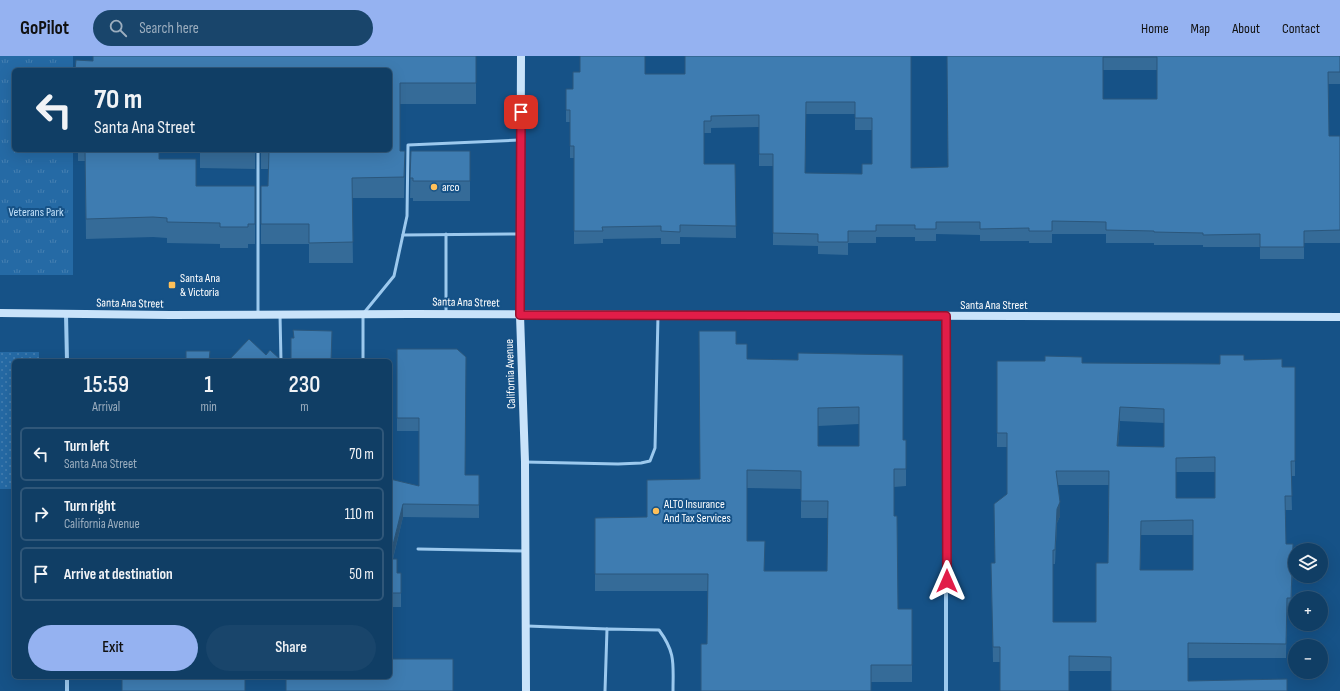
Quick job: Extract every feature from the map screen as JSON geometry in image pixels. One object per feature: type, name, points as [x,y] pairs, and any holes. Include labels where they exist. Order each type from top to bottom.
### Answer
[{"type":"street","name":"California Avenue","points":[[521,56],[520,315],[526,462],[526,691]]},
{"type":"street","name":"Santa Ana Street","points":[[0,313],[258,315],[446,314],[1340,317]]},
{"type":"street","points":[[66,314],[67,359]]},
{"type":"street","points":[[946,316],[946,691]]},
{"type":"street","points":[[67,679],[67,691]]},
{"type":"lane","points":[[363,359],[363,314],[394,276],[407,216],[408,145],[521,140]]},
{"type":"lane","points":[[258,152],[258,315]]},
{"type":"lane","points":[[446,234],[446,314]]},
{"type":"lane","points":[[403,235],[520,234]]},
{"type":"lane","points":[[280,315],[281,359]]},
{"type":"lane","points":[[526,462],[618,464],[641,463],[650,460],[656,448],[658,315]]},
{"type":"lane","points":[[418,549],[525,551]]},
{"type":"lane","points":[[526,626],[659,630],[666,640],[673,656],[673,691]]},
{"type":"lane","points":[[605,691],[607,629]]},
{"type":"green space","name":"Veterans Park","points":[[0,56],[73,56],[73,68],[12,68],[12,152],[73,152],[73,275],[0,275]]},
{"type":"green space","points":[[0,352],[39,352],[39,359],[12,359],[12,489],[0,489]]},
{"type":"building","points":[[93,56],[476,56],[476,83],[400,83],[400,151],[405,151],[404,177],[352,178],[353,242],[309,243],[309,224],[261,224],[261,186],[268,186],[269,152],[392,152],[392,68],[75,68],[76,60],[93,61]]},
{"type":"building","points":[[580,56],[645,56],[645,74],[685,74],[685,56],[911,56],[911,168],[948,167],[947,56],[1340,56],[1340,72],[1328,72],[1329,136],[1340,136],[1340,230],[1304,231],[1304,247],[1260,247],[1260,234],[1203,235],[1203,233],[1106,230],[1106,222],[1052,221],[1052,231],[1029,231],[1029,228],[980,229],[980,222],[936,222],[936,229],[915,229],[915,225],[876,225],[876,231],[848,231],[848,242],[818,242],[818,234],[773,233],[773,154],[759,154],[759,115],[711,116],[711,121],[704,121],[704,164],[735,164],[736,226],[680,225],[680,232],[661,231],[661,226],[602,227],[603,231],[574,231],[574,146],[570,146],[570,110],[566,110],[566,89],[573,89],[573,72],[580,72]],"holes":[[[1103,57],[1157,57],[1157,99],[1103,99]],[[806,102],[855,102],[855,118],[872,118],[872,164],[862,164],[862,174],[805,173]]]},
{"type":"building","points":[[411,151],[470,151],[470,181],[413,181],[413,178],[410,178]]},
{"type":"building","points":[[85,152],[159,152],[159,159],[196,159],[196,186],[255,186],[255,224],[248,224],[248,227],[220,227],[220,223],[167,222],[167,218],[153,217],[86,219]]},
{"type":"building","points":[[293,330],[332,331],[331,359],[291,359],[291,338],[294,338]]},
{"type":"building","points":[[699,331],[736,331],[736,344],[747,344],[747,359],[798,360],[798,353],[903,355],[903,440],[906,440],[906,469],[894,469],[894,516],[897,516],[898,609],[912,609],[912,665],[871,665],[871,691],[701,691],[701,644],[707,644],[708,574],[595,574],[595,518],[647,517],[647,480],[700,479]],"holes":[[[859,407],[859,446],[818,446],[818,408]],[[747,470],[801,471],[801,501],[828,501],[827,571],[764,571],[765,541],[747,541]]]},
{"type":"building","points":[[249,339],[266,355],[270,350],[280,359],[230,359]]},
{"type":"building","points":[[397,349],[457,349],[466,357],[465,475],[479,475],[479,505],[403,504],[392,549],[392,479],[419,486],[419,418],[397,418]]},
{"type":"building","points":[[186,351],[210,351],[209,359],[186,359]]},
{"type":"building","points":[[1220,355],[1244,355],[1244,360],[1282,359],[1282,367],[1295,367],[1295,461],[1291,461],[1292,496],[1285,496],[1286,544],[1288,544],[1288,583],[1292,583],[1291,591],[1288,591],[1287,598],[1286,644],[1188,643],[1188,681],[1287,679],[1287,691],[1111,691],[1111,657],[1069,656],[1069,691],[1000,691],[1000,647],[993,647],[991,563],[995,563],[994,504],[1007,494],[1007,433],[997,433],[997,361],[1045,361],[1045,356],[1082,357],[1082,363],[1220,364]],"holes":[[[1120,407],[1164,409],[1164,447],[1117,446]],[[1215,457],[1215,498],[1176,498],[1176,458]],[[1056,471],[1109,471],[1108,563],[1096,563],[1096,622],[1053,622],[1053,550],[1055,550],[1057,509],[1060,502]],[[1193,520],[1193,570],[1140,570],[1141,521]]]},
{"type":"building","points":[[392,559],[397,559],[397,573],[401,573],[401,593],[392,593]]},
{"type":"building","points":[[392,659],[453,659],[453,691],[286,691],[286,679],[392,679]]},
{"type":"building","points":[[122,679],[245,679],[245,691],[122,691]]},
{"type":"place","name":"arco","points":[[434,187]]},
{"type":"place","name":"Santa Ana & Victoria","points":[[172,285]]},
{"type":"place","name":"ALTO Insurance And Tax Services","points":[[656,511]]},
{"type":"route","points":[[521,112],[520,315],[946,316],[947,581]]}]
